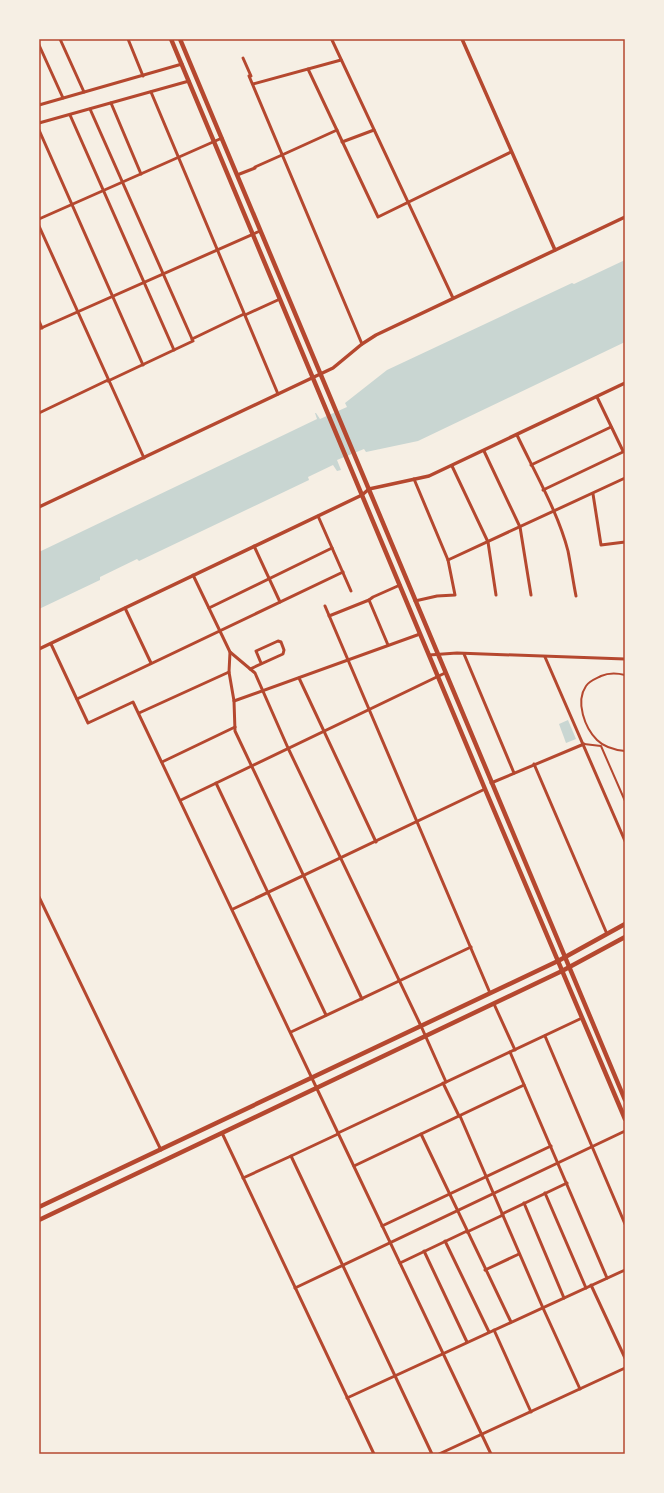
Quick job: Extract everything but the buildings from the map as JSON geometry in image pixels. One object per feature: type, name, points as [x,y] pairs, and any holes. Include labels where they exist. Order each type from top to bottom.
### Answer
[{"type":"main road","points":[[172,39],[485,790],[625,1119]]},
{"type":"main road","points":[[180,39],[625,1100]]},
{"type":"main road","points":[[39,1207],[558,961],[625,924]]},
{"type":"main road","points":[[39,1220],[494,1004],[562,971],[625,937]]},
{"type":"street","points":[[60,39],[84,92]]},
{"type":"street","points":[[128,39],[143,76]]},
{"type":"street","points":[[462,39],[555,250]]},
{"type":"street","points":[[332,40],[453,298]]},
{"type":"street","points":[[39,45],[63,98]]},
{"type":"street","points":[[243,58],[282,155],[362,344]]},
{"type":"street","points":[[253,84],[341,60]]},
{"type":"street","points":[[39,105],[182,64]]},
{"type":"street","points":[[308,69],[378,217],[511,152]]},
{"type":"street","points":[[39,123],[189,81]]},
{"type":"street","points":[[151,92],[278,394]]},
{"type":"street","points":[[111,103],[141,174]]},
{"type":"street","points":[[90,109],[192,339]]},
{"type":"street","points":[[70,114],[174,350]]},
{"type":"street","points":[[39,130],[143,365]]},
{"type":"street","points":[[237,175],[337,130]]},
{"type":"street","points":[[342,142],[374,130]]},
{"type":"street","points":[[39,219],[222,138]]},
{"type":"street","points":[[39,507],[332,368],[376,334],[625,217]]},
{"type":"street","points":[[39,226],[144,458]]},
{"type":"street","points":[[39,321],[40,328],[261,230]]},
{"type":"street","points":[[39,413],[193,341],[192,339],[244,314],[280,299]]},
{"type":"street","points":[[39,649],[362,495],[369,489],[429,476],[625,383]]},
{"type":"street","points":[[543,490],[624,451],[597,397]]},
{"type":"street","points":[[531,465],[611,426]]},
{"type":"street","points":[[517,435],[553,512],[568,551],[576,596]]},
{"type":"street","points":[[484,451],[520,527],[531,596]]},
{"type":"street","points":[[452,466],[488,542],[496,595]]},
{"type":"street","points":[[448,560],[625,478]]},
{"type":"street","points":[[414,479],[448,560],[455,595],[437,596],[415,601]]},
{"type":"street","points":[[593,494],[601,545],[625,542]]},
{"type":"street","points":[[318,516],[351,591]]},
{"type":"street","points":[[254,546],[280,602]]},
{"type":"street","points":[[209,608],[332,548]]},
{"type":"street","points":[[77,699],[343,572]]},
{"type":"street","points":[[193,576],[230,652],[255,673],[288,748],[421,1026],[542,1308],[580,1389]]},
{"type":"street","points":[[329,616],[400,586]]},
{"type":"street","points":[[369,600],[388,645]]},
{"type":"street","points":[[325,606],[490,993]]},
{"type":"street","points":[[125,608],[151,663]]},
{"type":"street","points":[[234,701],[420,634]]},
{"type":"street","points":[[250,669],[262,664],[283,654],[284,650],[281,642],[278,641],[256,651],[262,664]]},
{"type":"street","points":[[52,644],[88,723],[133,702],[139,713],[491,1454]]},
{"type":"street","points":[[230,652],[229,672],[234,701],[235,731],[250,766],[362,998]]},
{"type":"street","points":[[464,654],[514,773]]},
{"type":"street","points":[[429,655],[464,654],[625,659]]},
{"type":"street","points":[[545,657],[625,840]]},
{"type":"street","points":[[139,713],[229,672]]},
{"type":"street","points":[[181,800],[445,673]]},
{"type":"street","points":[[625,675],[605,675],[592,680],[583,691],[581,707],[592,734],[602,745],[625,801]]},
{"type":"street","points":[[299,678],[376,842]]},
{"type":"street","points":[[162,762],[235,727]]},
{"type":"street","points":[[491,783],[584,744],[602,745],[616,750],[625,751]]},
{"type":"street","points":[[534,764],[607,934]]},
{"type":"street","points":[[216,783],[326,1015]]},
{"type":"street","points":[[233,910],[485,790]]},
{"type":"street","points":[[39,897],[161,1150]]},
{"type":"street","points":[[291,1032],[471,948]]},
{"type":"street","points":[[494,1004],[515,1050]]},
{"type":"street","points":[[243,1178],[582,1018]]},
{"type":"street","points":[[545,1036],[625,1224]]},
{"type":"street","points":[[510,1052],[607,1278]]},
{"type":"street","points":[[354,1166],[524,1085]]},
{"type":"street","points":[[295,1288],[625,1131]]},
{"type":"street","points":[[222,1133],[374,1454]]},
{"type":"street","points":[[421,1134],[511,1322]]},
{"type":"street","points":[[382,1226],[551,1146]]},
{"type":"street","points":[[291,1156],[432,1454]]},
{"type":"street","points":[[400,1263],[567,1183]]},
{"type":"street","points":[[545,1193],[586,1288]]},
{"type":"street","points":[[524,1203],[564,1298]]},
{"type":"street","points":[[445,1241],[489,1332]]},
{"type":"street","points":[[424,1251],[467,1342]]},
{"type":"street","points":[[486,1270],[519,1254]]},
{"type":"street","points":[[347,1398],[625,1270]]},
{"type":"street","points":[[591,1285],[625,1358]]},
{"type":"street","points":[[494,1330],[532,1412]]},
{"type":"street","points":[[440,1454],[625,1368]]},
{"type":"shaded area","points":[[625,260],[625,342],[418,441],[366,452],[364,449],[337,460],[341,470],[337,471],[333,465],[308,477],[309,480],[139,561],[137,559],[100,577],[100,580],[39,609],[39,552],[317,419],[315,413],[320,419],[347,407],[345,403],[387,370],[572,283],[574,284]]},
{"type":"shaded area","points":[[568,720],[576,739],[566,743],[559,724]]}]
